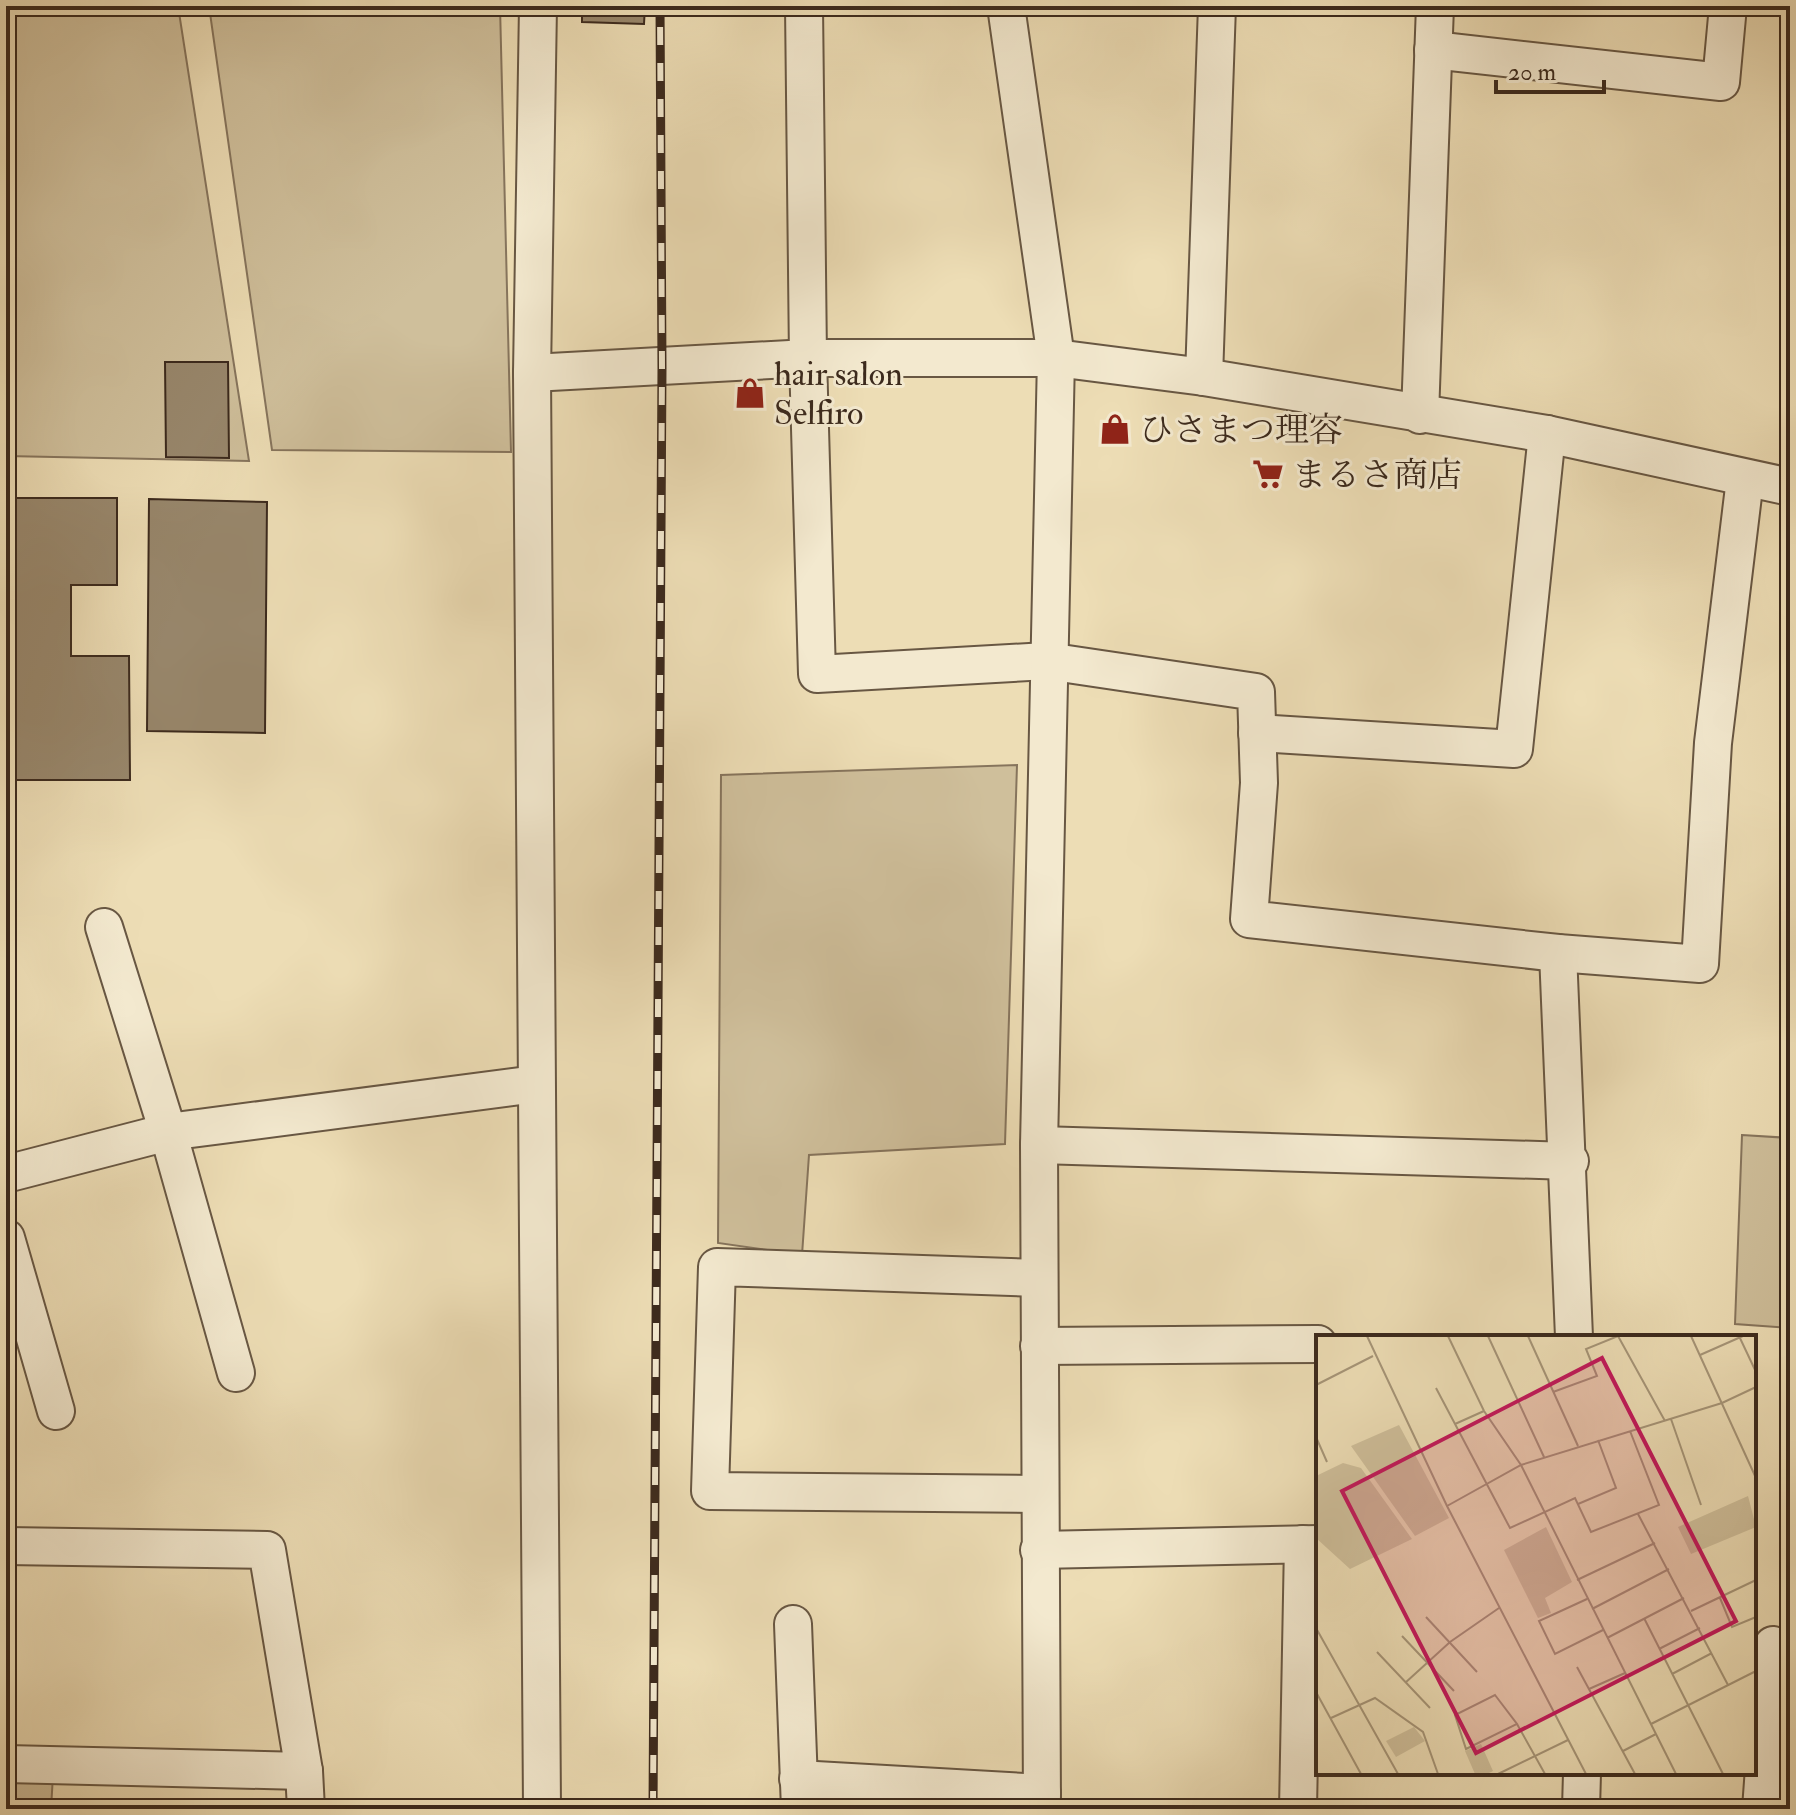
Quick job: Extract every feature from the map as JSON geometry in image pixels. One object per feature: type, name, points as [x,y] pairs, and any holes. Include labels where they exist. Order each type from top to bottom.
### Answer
[{"type":"street","points":[[538,6],[532,373],[542,1809]]},
{"type":"street","points":[[804,6],[808,358],[817,674],[1047,661],[1256,692],[1259,783],[1249,919],[1558,953],[1700,964],[1713,743],[1745,479]]},
{"type":"street","points":[[793,1624],[799,1794],[1042,1801],[1039,1145],[1047,661],[1056,358],[1006,6]]},
{"type":"street","points":[[1204,377],[1217,6]]},
{"type":"street","points":[[1420,415],[1435,6]]},
{"type":"street","points":[[1433,50],[1721,82],[1728,6]]},
{"type":"street","points":[[532,373],[808,358],[1056,358],[1204,377],[1547,434],[1790,487]]},
{"type":"street","points":[[1257,733],[1514,749],[1547,434]]},
{"type":"street","points":[[104,927],[168,1132],[236,1373]]},
{"type":"street","points":[[1558,953],[1570,1161],[1574,1335]]},
{"type":"street","points":[[6,1174],[168,1132],[536,1084]]},
{"type":"street","points":[[1039,1145],[1570,1161]]},
{"type":"street","points":[[6,1238],[56,1411]]},
{"type":"street","points":[[1039,1278],[717,1267],[710,1491],[1039,1494]]},
{"type":"street","points":[[1039,1346],[1316,1344]]},
{"type":"street","points":[[1039,1550],[1311,1544],[1308,1753],[1298,1809]]},
{"type":"street","points":[[6,1546],[267,1550],[304,1771],[306,1809]]},
{"type":"street","points":[[1761,1809],[1772,1644]]},
{"type":"street","points":[[6,1764],[304,1771]]},
{"type":"street","points":[[1581,1809],[1582,1775]]},
{"type":"shaded area","points":[[6,6],[178,6],[249,461],[6,456]]},
{"type":"shaded area","points":[[209,6],[500,6],[511,452],[272,450]]},
{"type":"shaded area","points":[[1017,765],[1005,1144],[809,1155],[802,1255],[718,1243],[721,775]]},
{"type":"shaded area","points":[[1742,1135],[1790,1138],[1790,1328],[1735,1324]]},
{"type":"shaded area","points":[[6,1774],[53,1775],[51,1809],[6,1809]]},
{"type":"building","points":[[582,6],[645,6],[644,24],[582,22]]},
{"type":"building","points":[[165,362],[228,362],[229,458],[166,457]]},
{"type":"building","points":[[6,498],[117,498],[117,585],[71,585],[71,656],[129,656],[130,780],[6,780],[6,671],[9,671]]},
{"type":"building","points":[[149,499],[267,502],[265,733],[147,731]]},
{"type":"railway","points":[[653,1809],[662,368],[660,6]]},
{"type":"place","name":"hair salon Selfiro","points":[[750,393]]},
{"type":"place","name":"ひさまつ理容","points":[[1115,429]]},
{"type":"place","name":"まるさ商店","points":[[1268,474]]}]
